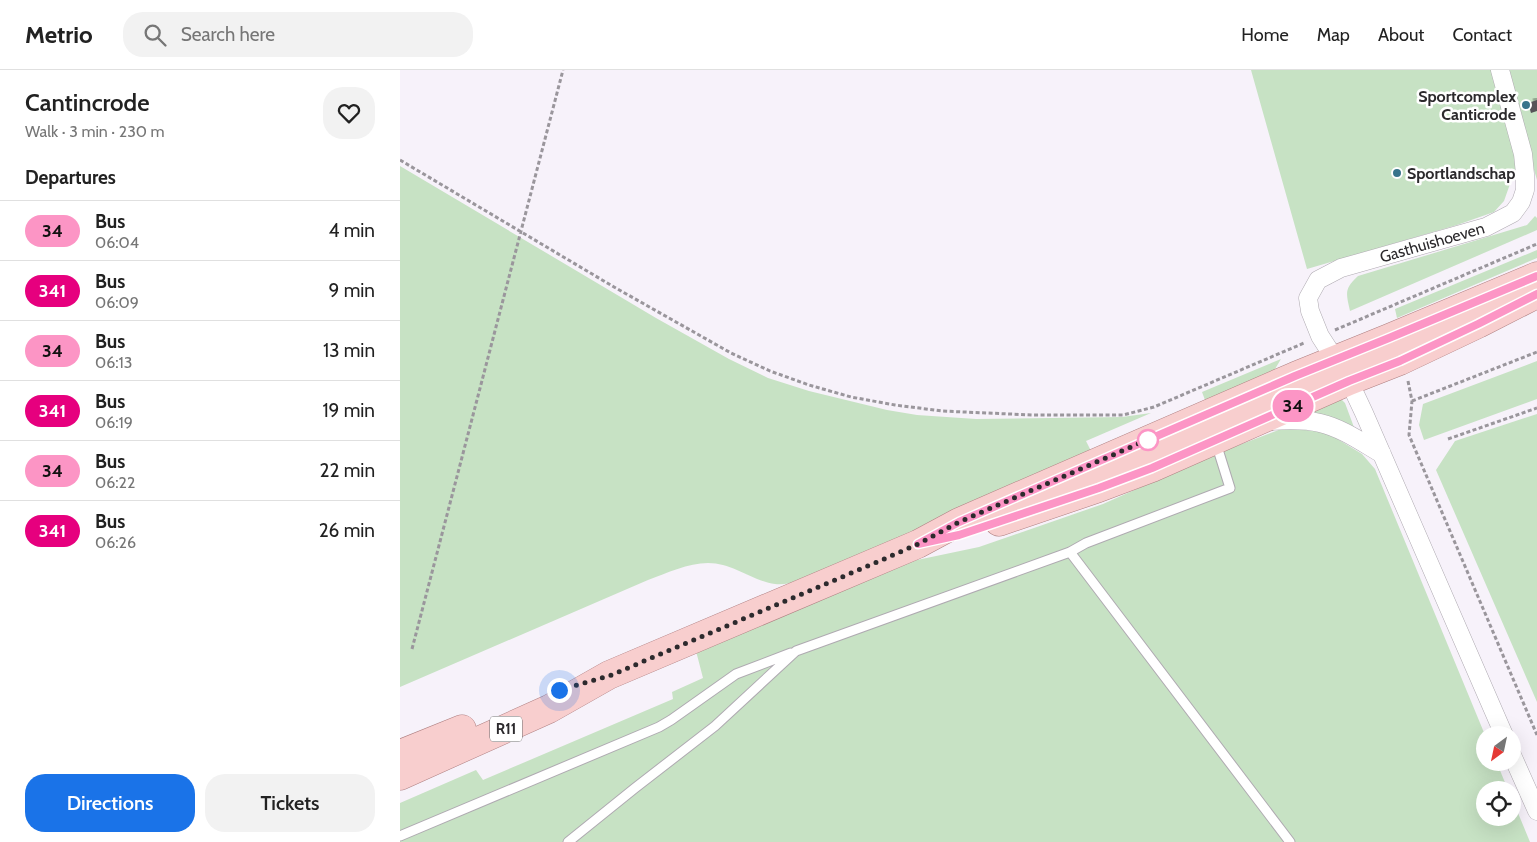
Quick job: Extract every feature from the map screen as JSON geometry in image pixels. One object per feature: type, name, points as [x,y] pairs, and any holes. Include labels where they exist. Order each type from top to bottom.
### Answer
[{"type":"main road","name":"R11","points":[[1394,350],[1537,276]]},
{"type":"main road","name":"R11","points":[[400,776],[549,709],[609,676],[918,544],[959,522],[1394,350],[1478,324],[1537,294]]},
{"type":"main road","name":"R11","points":[[918,544],[959,535],[1099,488],[1152,468],[1257,422],[1342,370]]},
{"type":"main road","name":"R11","points":[[400,754],[543,696],[609,676]]},
{"type":"street","name":"Gasthuishoeven","points":[[1500,70],[1523,160],[1525,190],[1521,202],[1514,213],[1486,227],[1341,268],[1318,280],[1308,298],[1310,311],[1320,336],[1342,370],[1382,454],[1500,726]]},
{"type":"street","points":[[1257,422],[1289,420],[1321,423],[1357,439],[1382,454]]},
{"type":"street","points":[[1519,771],[1537,811]]},
{"type":"lane","points":[[400,836],[659,726],[671,720],[736,674],[1070,552],[1086,543],[1230,488],[1216,440]]},
{"type":"lane","points":[[1070,552],[1290,842]]},
{"type":"lane","points":[[568,842],[715,726],[796,652]]},
{"type":"path","points":[[412,650],[563,70]]},
{"type":"path","points":[[400,160],[636,300],[731,353],[770,371],[809,385],[852,397],[895,406],[942,411],[1123,415],[1154,408],[1355,320],[1537,244]]},
{"type":"path","points":[[1377,312],[1407,376],[1412,401],[1408,435],[1537,735]]},
{"type":"path","points":[[1412,401],[1537,352]]},
{"type":"path","points":[[1448,439],[1537,408]]},
{"type":"green space","name":"Sportlandschap","points":[[1251,70],[1537,70],[1537,180],[1532,163],[1516,167],[1504,201],[1494,212],[1457,225],[1307,269]]},
{"type":"green space","points":[[400,166],[656,318],[729,359],[768,378],[809,391],[887,410],[917,415],[976,419],[1122,417],[1151,413],[1086,441],[1094,457],[799,581],[775,584],[726,566],[700,563],[648,580],[400,687]]},
{"type":"green space","points":[[1535,216],[1537,218],[1537,230],[1350,311],[1347,292],[1350,284],[1358,276],[1527,225]]},
{"type":"green space","points":[[1537,250],[1537,258],[1397,318],[1395,309]]},
{"type":"green space","points":[[1281,359],[1272,374],[1208,408],[1202,392]]},
{"type":"green space","points":[[1537,361],[1537,399],[1424,440],[1419,425],[1423,404]]},
{"type":"green space","points":[[1338,396],[1345,403],[1355,430],[1310,414]]},
{"type":"green space","points":[[1537,414],[1537,702],[1436,470],[1455,441]]},
{"type":"green space","points":[[1284,428],[1326,432],[1362,454],[1375,469],[1481,726],[1476,726],[1476,771],[1500,771],[1504,781],[1476,781],[1476,826],[1521,826],[1521,820],[1530,842],[400,842],[400,803],[476,770],[483,780],[673,699],[672,692],[703,678],[696,651],[898,564],[979,547],[1103,504],[1213,455]]},
{"type":"building","points":[[1537,100],[1537,111],[1531,113],[1528,103]]},
{"type":"bus line","name":"34","points":[[1537,276],[1295,376],[959,522],[918,544],[959,535],[1099,488],[1152,468],[1349,381],[1400,361],[1537,294]]},
{"type":"place","name":"Sportcomplex Canticrode","points":[[1526,105]]},
{"type":"place","name":"Sportlandschap","points":[[1397,173]]},
{"type":"route","points":[[559,690],[609,676],[882,560],[918,544],[959,522],[1154,437],[1148,440]]}]
